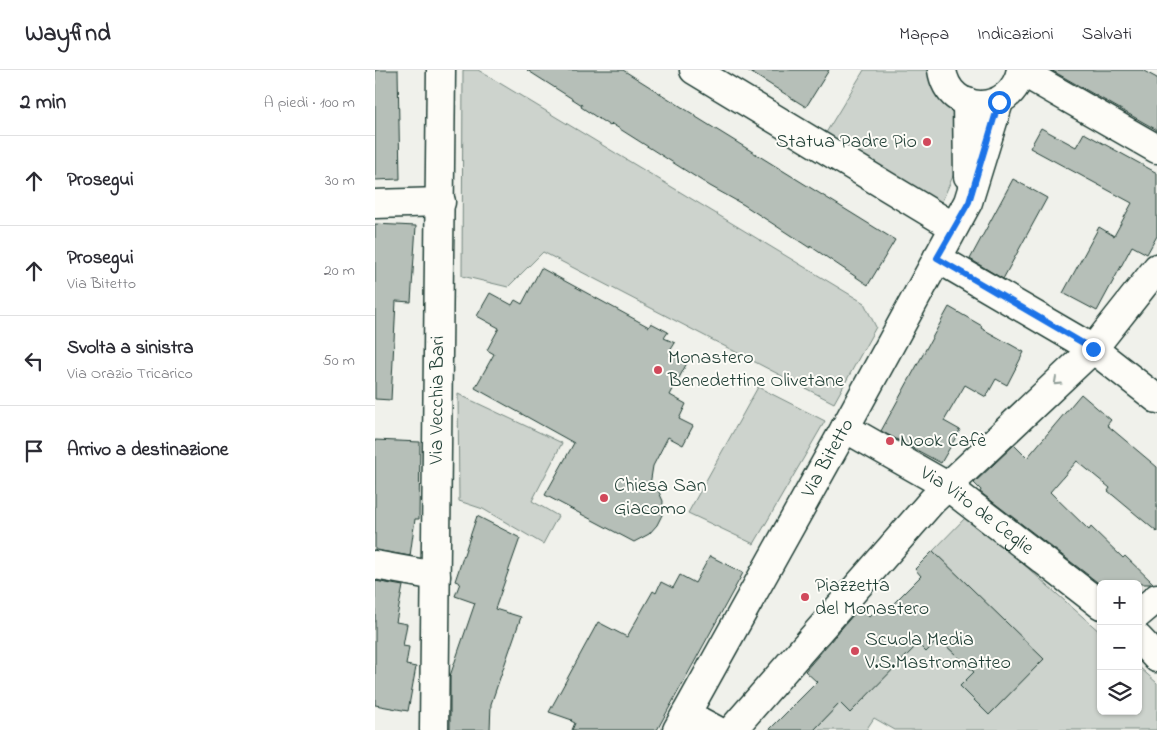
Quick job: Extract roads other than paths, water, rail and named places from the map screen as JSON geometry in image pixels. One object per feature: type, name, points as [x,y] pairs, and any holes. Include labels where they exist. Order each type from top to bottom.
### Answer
[{"type":"street","name":"Via Vecchia Bari","points":[[433,730],[441,202],[441,70]]},
{"type":"street","points":[[694,70],[954,227]]},
{"type":"street","points":[[942,70],[950,90],[960,100],[973,105],[987,105],[999,102],[1017,84],[1022,70],[1157,149]]},
{"type":"street","points":[[967,102],[969,202]]},
{"type":"street","name":"Via Bitetto","points":[[715,730],[682,722],[969,202],[999,102]]},
{"type":"street","points":[[375,204],[441,202]]},
{"type":"street","points":[[937,258],[1093,349],[1157,399]]},
{"type":"street","points":[[732,730],[925,508],[1093,349],[1157,268]]},
{"type":"street","name":"Via Vito de Ceglie","points":[[845,428],[947,486],[1097,602]]},
{"type":"street","points":[[375,565],[436,576]]},
{"type":"street","points":[[1142,611],[1157,598]]},
{"type":"street","points":[[1142,642],[1157,658]]},
{"type":"place","name":"Statua Padre Pio","points":[[927,142]]},
{"type":"place","name":"Monastero Benedettine Olivetane","points":[[658,370]]},
{"type":"place","name":"Nook Cafè","points":[[890,441]]},
{"type":"place","name":"Chiesa San Giacomo","points":[[604,498]]},
{"type":"place","name":"Piazzetta del Monastero","points":[[805,597]]},
{"type":"place","name":"Scuola Media V.S.Mastromatteo","points":[[855,651]]}]
